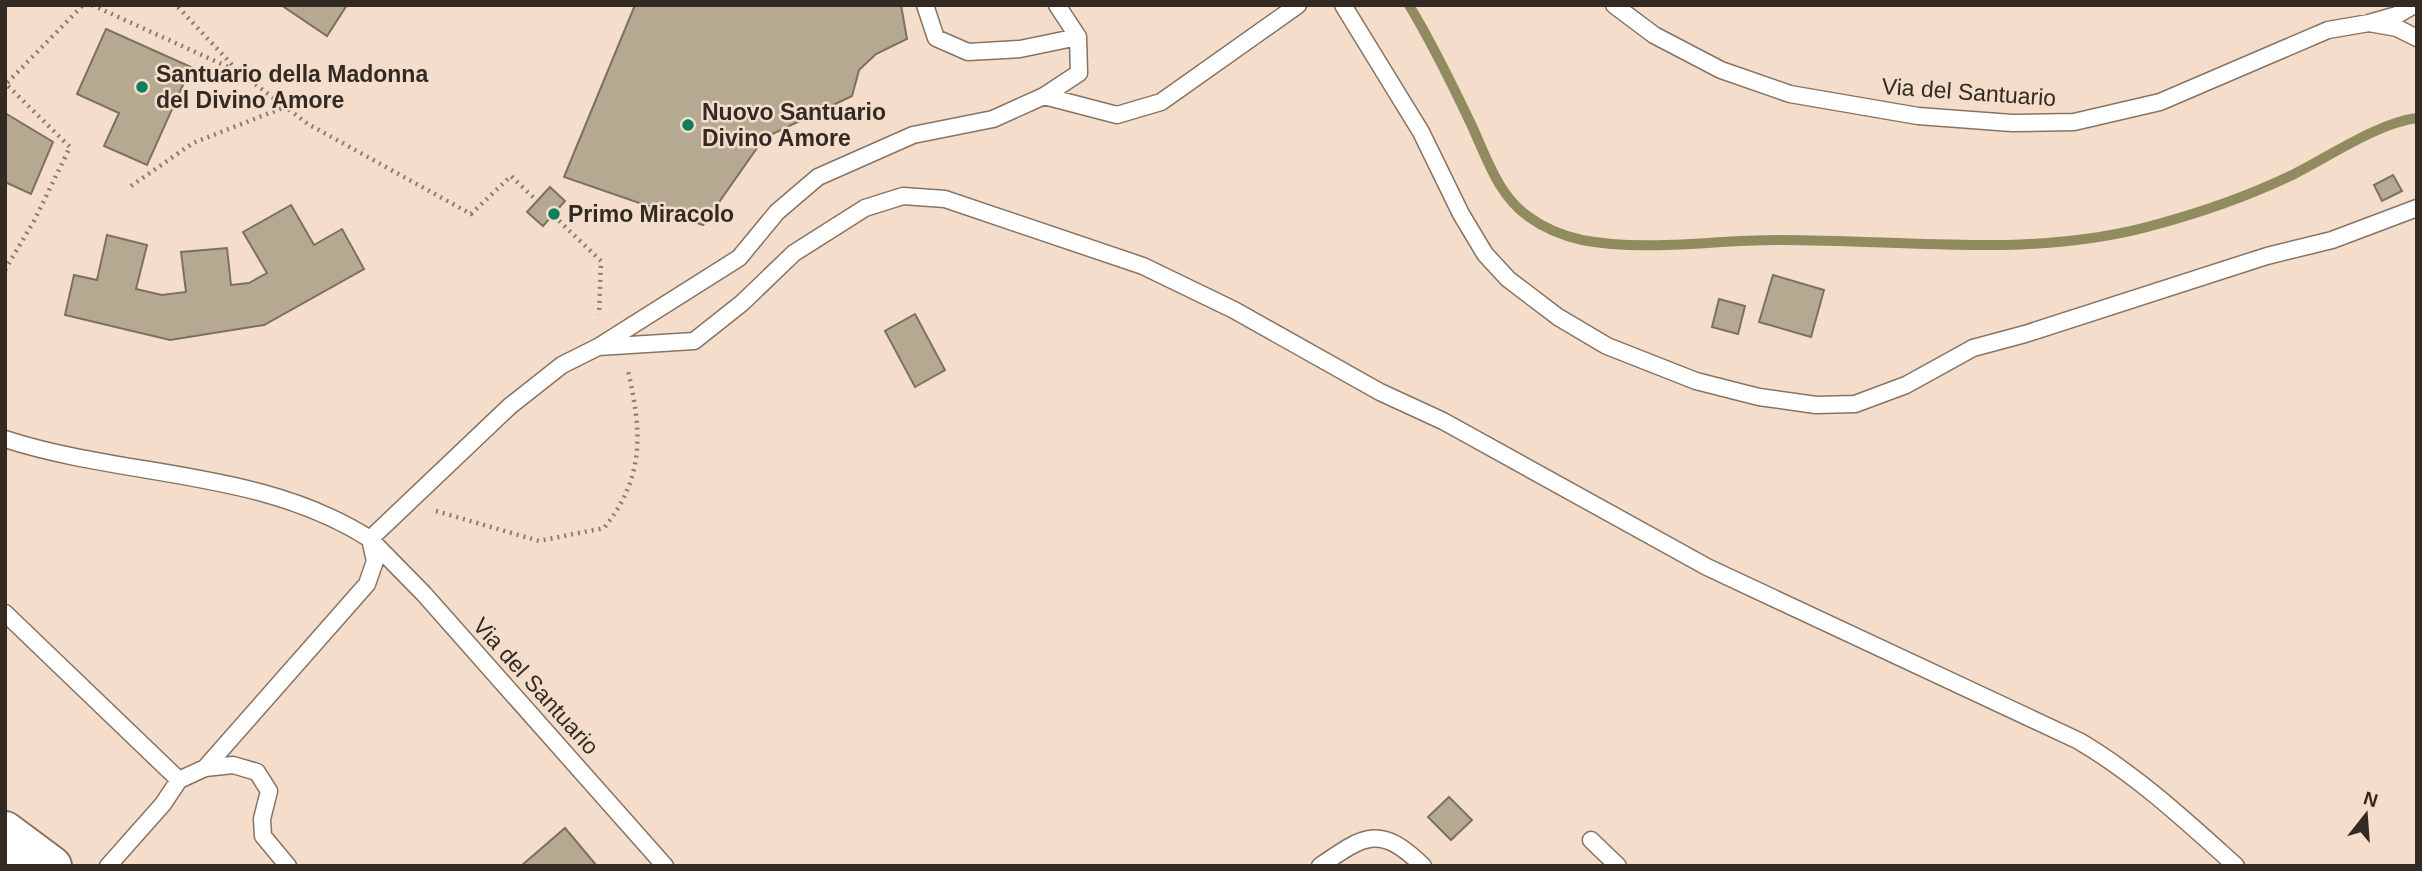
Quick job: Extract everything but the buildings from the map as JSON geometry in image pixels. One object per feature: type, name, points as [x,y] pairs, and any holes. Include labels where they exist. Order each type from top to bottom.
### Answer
[{"type":"main road","points":[[10,845],[52,866]]},
{"type":"lane","points":[[925,5],[936,38],[968,52],[1020,49],[1078,37]]},
{"type":"lane","points":[[205,768],[367,584],[375,561],[370,539],[510,406],[562,365],[598,347],[739,258],[777,212],[818,177],[913,135],[993,119],[1044,96],[1079,73],[1078,37],[1057,5]]},
{"type":"lane","points":[[1044,96],[1116,115],[1161,102],[1298,5]]},
{"type":"lane","points":[[1343,5],[1420,132],[1479,244],[1508,279],[1558,317],[1607,346],[1696,381],[1759,397],[1816,405],[1856,404],[1906,386],[1973,348],[2025,334],[2267,256],[2332,240],[2417,208]]},
{"type":"lane","name":"Via del Santuario","points":[[1614,5],[1654,35],[1721,70],[1790,94],[1918,116],[2011,123],[2074,122],[2160,102],[2329,30],[2369,23]]},
{"type":"lane","points":[[2369,23],[2397,15],[2414,5]]},
{"type":"lane","points":[[2369,23],[2398,28],[2417,38]]},
{"type":"lane","points":[[598,347],[694,341],[711,330],[794,253],[865,208],[903,196],[946,199],[1062,236],[1143,266],[1234,310],[1329,365],[1443,421],[1707,567],[2080,741],[2114,762],[2169,805],[2236,866]]},
{"type":"lane","name":"Via del Santuario","points":[[5,439],[115,464],[266,492],[346,524],[370,539],[424,594],[665,866]]},
{"type":"lane","points":[[5,613],[179,780]]},
{"type":"lane","points":[[108,866],[163,804],[179,780],[205,768],[233,765],[257,772],[269,791],[268,805],[262,819],[263,836],[288,866]]},
{"type":"lane","points":[[1320,866],[1353,843],[1374,836],[1394,842],[1423,866]]},
{"type":"lane","points":[[1591,840],[1618,866]]},
{"type":"path","points":[[5,270],[34,222],[70,147],[6,84],[83,5]]},
{"type":"path","points":[[92,5],[239,72]]},
{"type":"path","points":[[178,7],[239,72],[308,124],[471,214],[510,176],[536,200]]},
{"type":"path","points":[[131,186],[193,143],[286,107]]},
{"type":"path","points":[[408,502],[539,541],[604,528],[620,508],[638,461],[639,417],[627,366],[598,347],[601,261],[554,216]]},
{"type":"waterway","points":[[1409,5],[1449,79],[1494,175],[1509,198],[1529,217],[1548,228],[1575,238],[1606,243],[1654,245],[1775,240],[2016,245],[2111,235],[2158,224],[2241,197],[2290,176],[2369,134],[2417,118]]},
{"type":"place","name":"Santuario della Madonna del Divino Amore","points":[[142,87]]},
{"type":"place","name":"Nuovo Santuario Divino Amore","points":[[688,125]]},
{"type":"place","name":"Primo Miracolo","points":[[554,214]]}]
